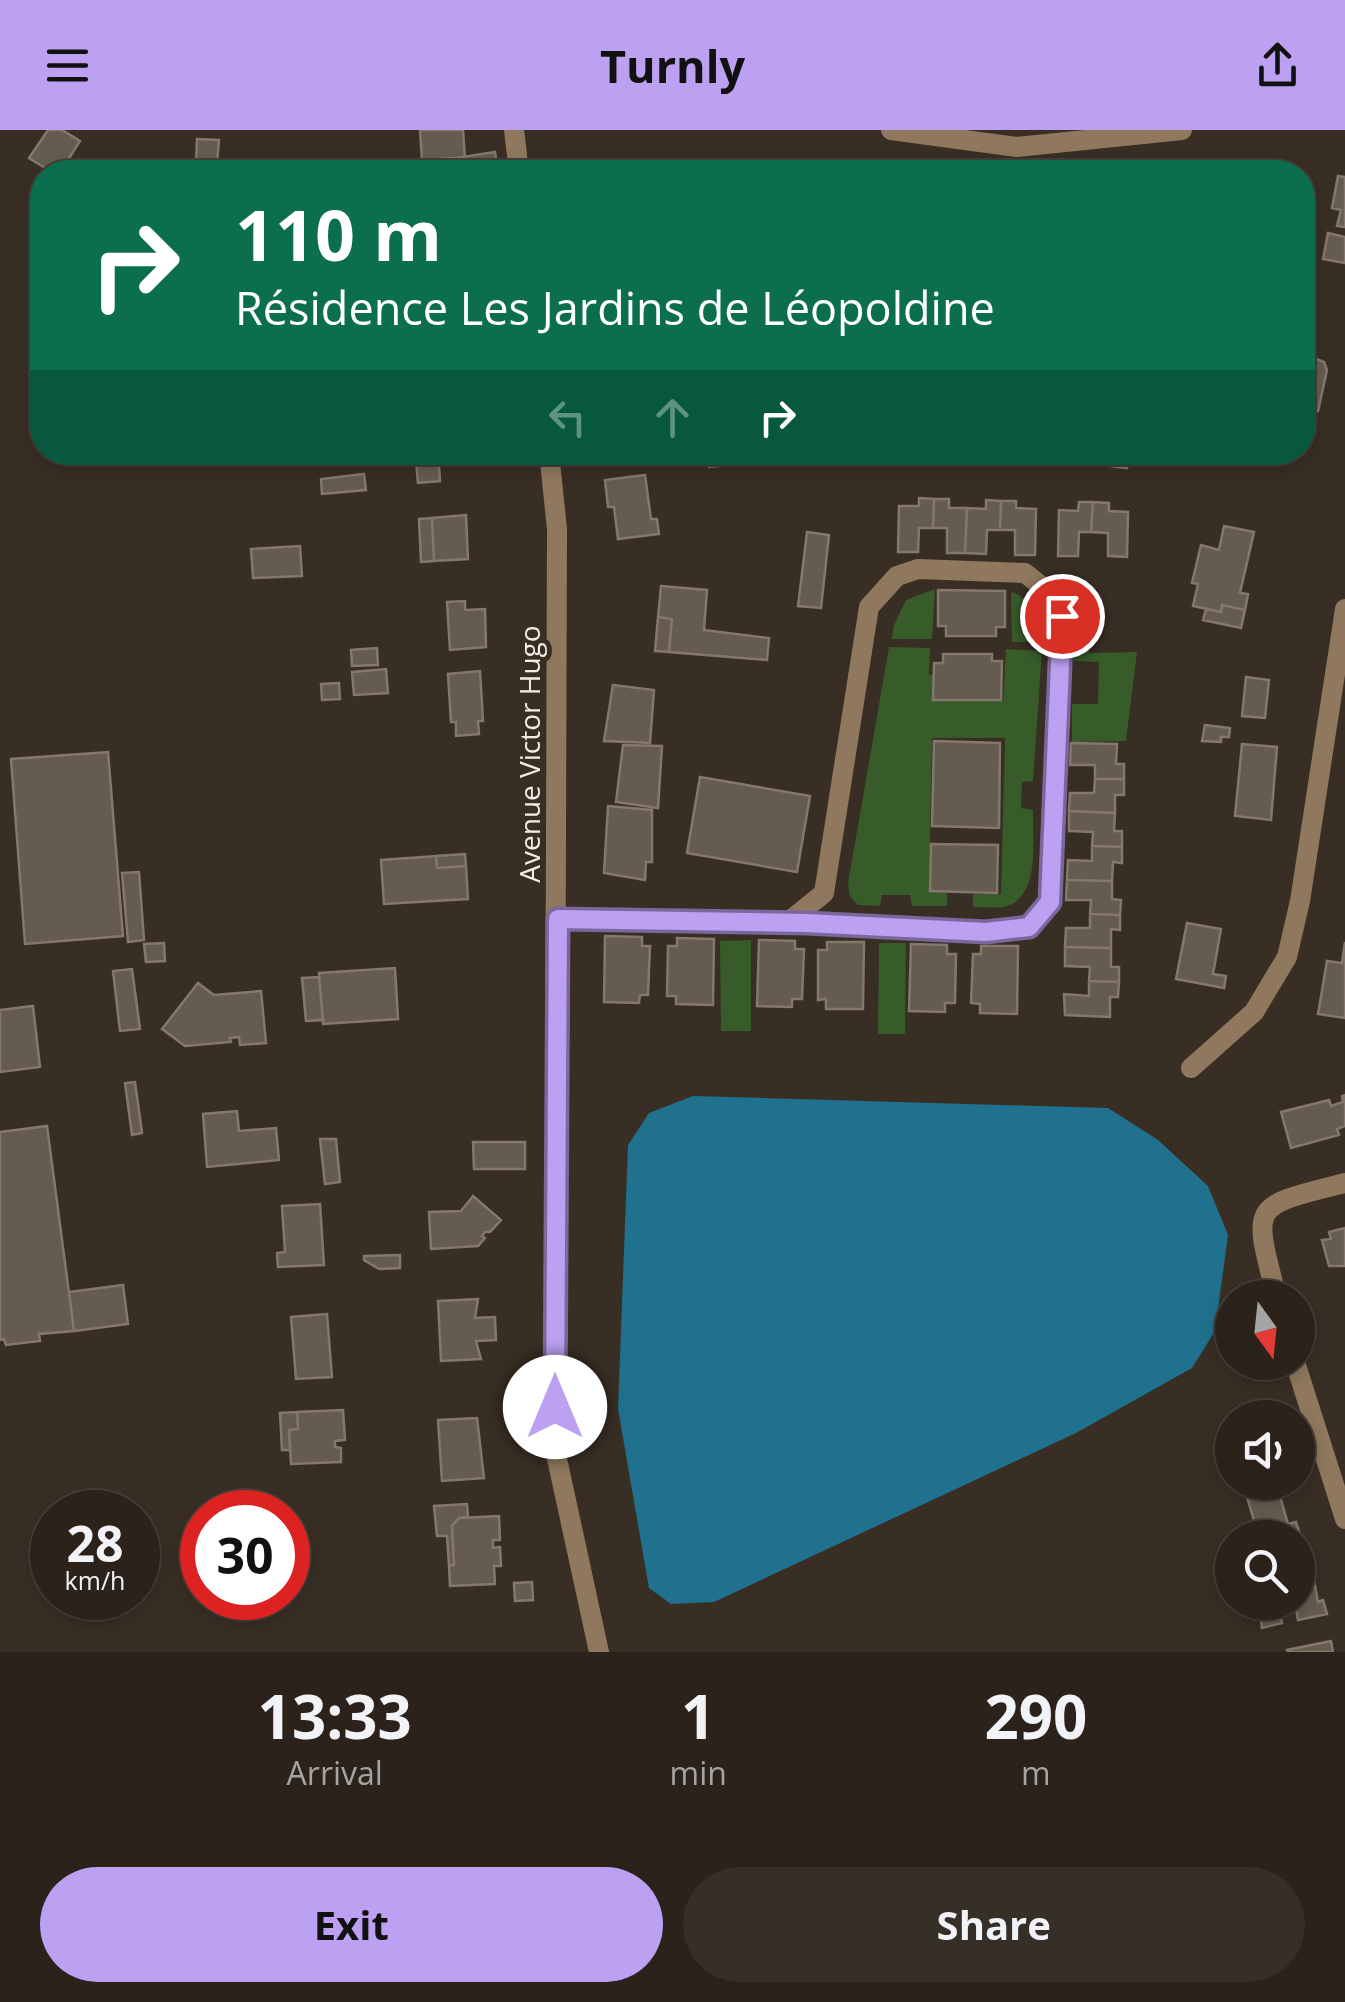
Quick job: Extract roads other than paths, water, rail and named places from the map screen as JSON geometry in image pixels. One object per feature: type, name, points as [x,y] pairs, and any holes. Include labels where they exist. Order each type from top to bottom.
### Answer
[{"type":"street","points":[[516,130],[518,160]]},
{"type":"street","points":[[891,130],[1016,147],[1182,130]]},
{"type":"street","name":"Avenue Victor Hugo","points":[[550,465],[557,529],[554,1445],[599,1652]]},
{"type":"street","points":[[558,919],[986,932],[1029,927],[1050,902],[1062,616],[1050,592],[1025,573],[918,569],[897,576],[869,607],[824,893],[787,923]]},
{"type":"street","points":[[1191,1068],[1254,1012],[1286,957],[1300,901],[1345,609]]},
{"type":"street","points":[[824,893],[845,925]]},
{"type":"street","points":[[1272,1280],[1261,1238],[1262,1216],[1270,1206],[1289,1198],[1345,1183]]},
{"type":"street","points":[[1300,1380],[1345,1518]]},
{"type":"water","points":[[693,1096],[1108,1108],[1158,1140],[1208,1186],[1228,1235],[1222,1280],[1215,1280],[1215,1331],[1192,1368],[1076,1433],[714,1602],[671,1604],[649,1588],[618,1409],[628,1145],[649,1113]]}]
